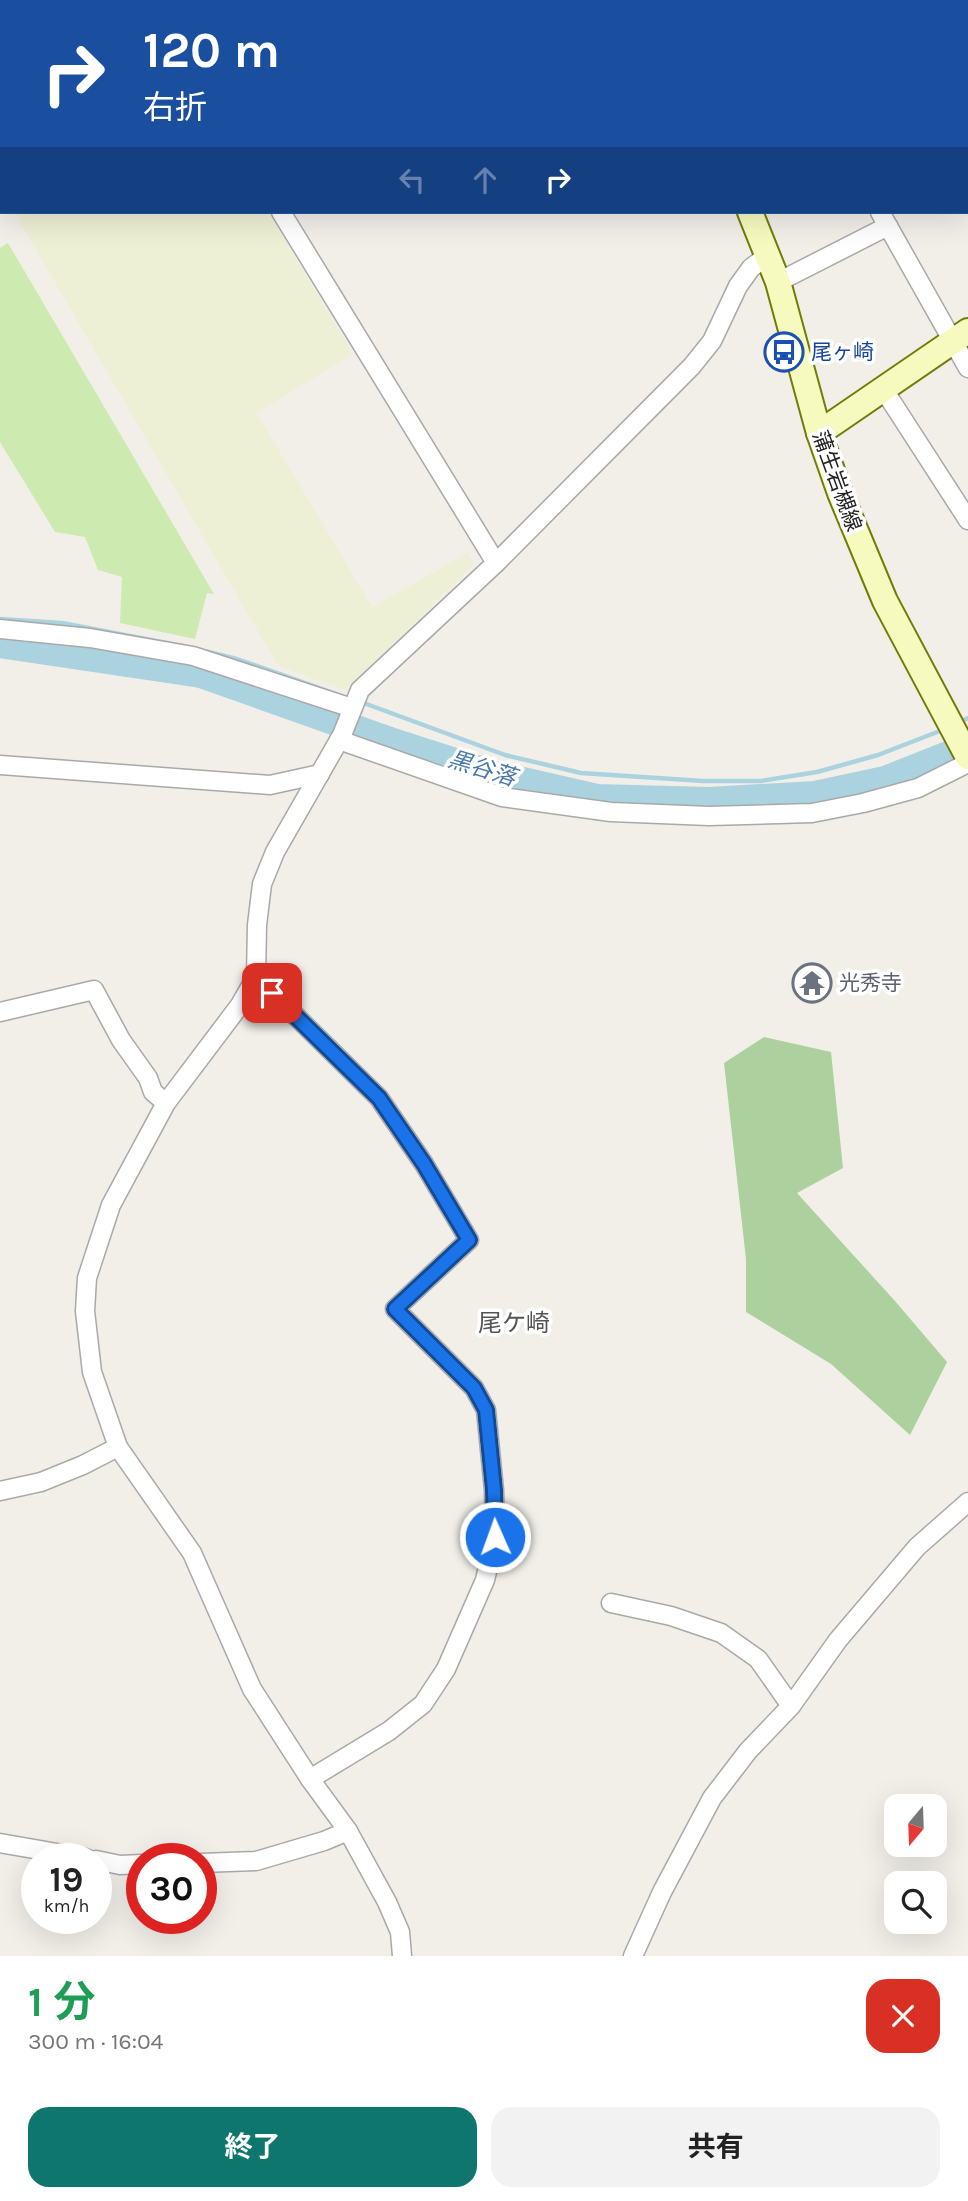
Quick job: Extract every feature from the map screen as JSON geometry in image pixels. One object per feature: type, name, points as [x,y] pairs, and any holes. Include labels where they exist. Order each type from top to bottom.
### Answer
[{"type":"main road","name":"蒲生岩槻線","points":[[751,214],[778,282],[819,433],[840,493],[880,590],[965,753]]},
{"type":"main road","points":[[819,433],[960,336]]},
{"type":"street","points":[[282,214],[496,563]]},
{"type":"street","points":[[778,282],[884,219],[960,336],[968,368]]},
{"type":"street","points":[[402,1956],[400,1932],[387,1902],[348,1831],[310,1779],[252,1689],[192,1553],[118,1447],[92,1372],[85,1311],[87,1278],[111,1205],[166,1103],[240,1005],[256,977],[257,925],[262,884],[275,852],[340,738],[360,690],[496,563],[702,355],[712,341],[738,286],[751,268],[768,255]]},
{"type":"street","points":[[884,390],[968,520]]},
{"type":"street","points":[[0,629],[90,638],[193,656],[351,712]]},
{"type":"street","points":[[340,738],[502,797],[611,811],[709,816],[812,813],[863,803],[918,788],[965,753]]},
{"type":"street","points":[[0,765],[270,785],[320,774]]},
{"type":"street","points":[[256,977],[379,1098],[424,1164],[469,1240],[395,1309],[474,1388],[486,1410],[494,1490],[495,1537],[485,1580],[446,1669],[423,1704],[389,1731],[310,1779]]},
{"type":"street","points":[[0,1012],[94,990],[121,1040],[148,1078],[153,1092],[166,1103]]},
{"type":"street","points":[[0,1491],[41,1482],[118,1447]]},
{"type":"street","points":[[633,1956],[667,1881],[712,1798],[748,1751],[791,1706],[838,1640],[917,1548],[968,1502]]},
{"type":"street","points":[[611,1603],[671,1616],[721,1633],[758,1659],[791,1706]]},
{"type":"street","points":[[217,1862],[256,1860],[324,1841],[348,1831]]},
{"type":"street","points":[[0,1843],[21,1847]]},
{"type":"green space","points":[[15,214],[269,214],[353,354],[257,413],[372,607],[468,553],[474,564],[346,690],[278,666]]},
{"type":"green space","points":[[8,243],[214,594],[207,593],[195,639],[120,623],[122,577],[98,570],[85,537],[55,532],[0,442],[0,248]]},
{"type":"green space","points":[[764,1037],[831,1052],[843,1168],[797,1193],[947,1362],[910,1435],[831,1364],[746,1312],[746,1259],[724,1063]]},
{"type":"waterway","points":[[0,619],[62,623],[182,646]]},
{"type":"waterway","name":"黒谷落","points":[[0,644],[201,674],[390,741],[496,775],[597,798],[709,801],[815,795],[885,780],[953,753],[968,744]]},
{"type":"waterway","points":[[204,651],[237,659],[336,694]]},
{"type":"waterway","points":[[361,702],[505,755],[581,773],[703,781],[761,781],[817,772],[878,755],[945,729]]},
{"type":"waterway","points":[[959,722],[968,718]]},
{"type":"place","name":"尾ヶ崎","points":[[784,352]]},
{"type":"place","name":"光秀寺","points":[[812,983]]},
{"type":"district","name":"尾ケ崎","points":[[514,1323]]},
{"type":"route","points":[[272,993],[379,1098],[424,1164],[469,1240],[395,1309],[474,1388],[486,1410],[494,1490],[495,1537]]}]
